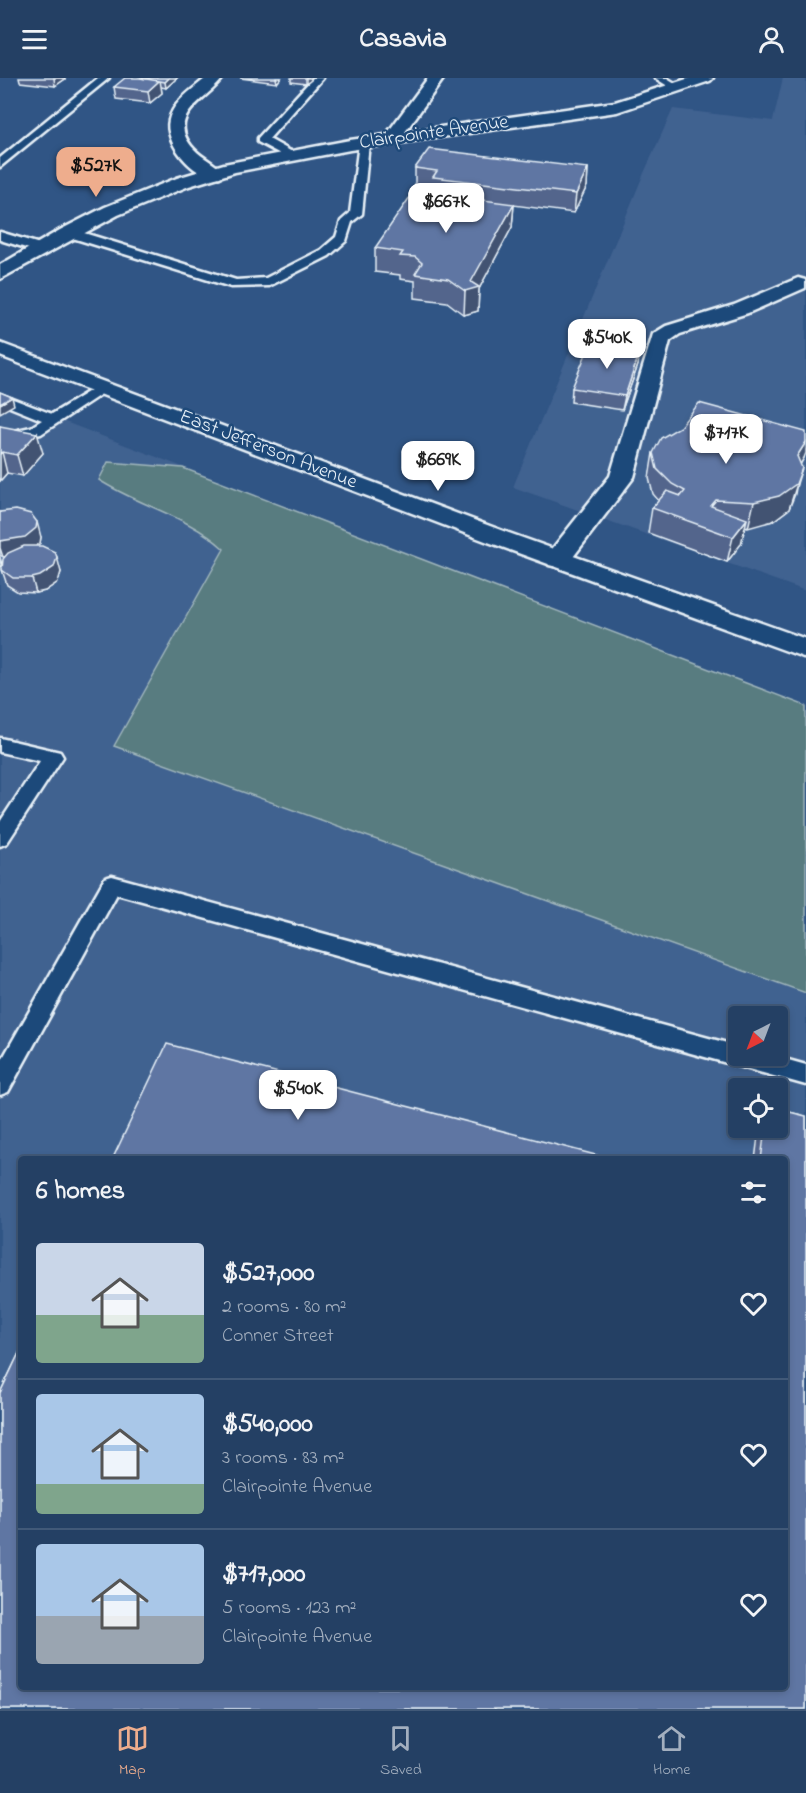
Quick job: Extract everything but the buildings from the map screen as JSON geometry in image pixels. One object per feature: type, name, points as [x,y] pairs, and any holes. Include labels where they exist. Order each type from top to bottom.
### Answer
[{"type":"street","points":[[214,173],[195,161],[177,136],[177,119],[184,107],[215,78]]},
{"type":"street","points":[[391,139],[436,78]]},
{"type":"street","name":"Clairpointe Avenue","points":[[0,273],[67,232],[115,208],[214,173],[290,155],[600,110],[655,96],[705,78]]},
{"type":"street","points":[[558,559],[622,477],[660,338],[673,330],[741,309],[798,284]]},
{"type":"street","name":"East Jefferson Avenue","points":[[1,351],[806,650]]},
{"type":"lane","points":[[0,164],[104,78]]},
{"type":"lane","points":[[290,155],[261,140],[318,78]]},
{"type":"lane","points":[[660,78],[678,88]]},
{"type":"lane","points":[[67,232],[235,284],[269,282],[325,252],[342,238],[347,221],[356,214],[364,143]]},
{"type":"lane","points":[[0,236],[39,248]]},
{"type":"lane","points":[[0,438],[36,430],[102,388]]},
{"type":"lane","points":[[0,398],[54,420]]},
{"type":"lane","points":[[0,745],[53,757],[0,838]]},
{"type":"lane","points":[[0,1085],[112,884],[806,1075]]},
{"type":"shaded area","points":[[783,78],[806,78],[806,591],[513,487],[673,109],[773,121]]},
{"type":"shaded area","points":[[0,397],[806,706],[806,1709],[0,1709]]},
{"type":"green space","points":[[108,462],[183,468],[806,706],[806,993],[114,746],[224,549],[195,528],[99,480]]}]
